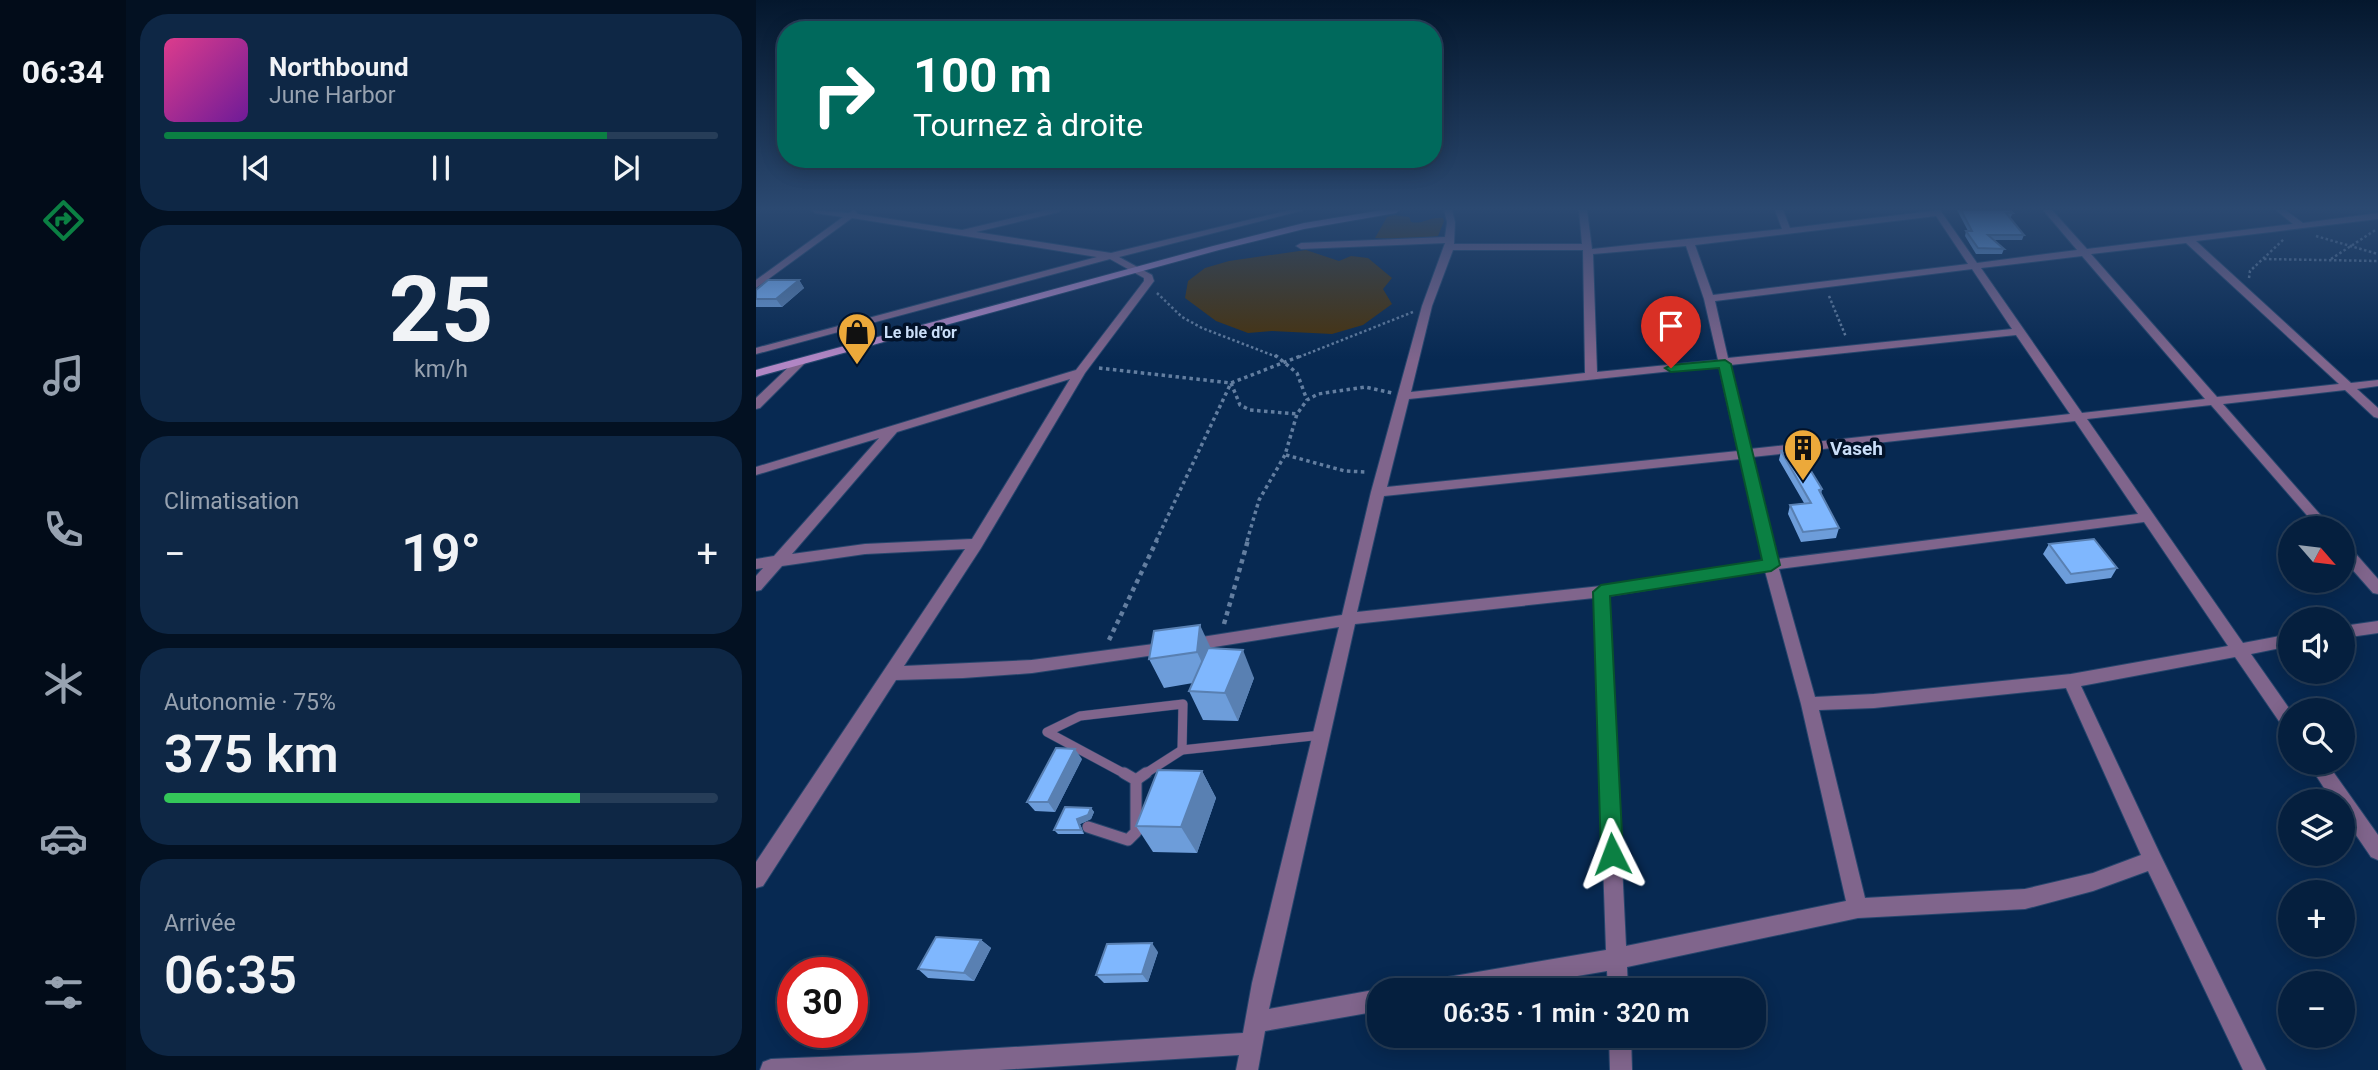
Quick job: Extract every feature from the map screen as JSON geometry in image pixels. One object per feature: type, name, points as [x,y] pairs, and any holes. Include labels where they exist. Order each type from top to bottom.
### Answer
[{"type":"street","points":[[756,285],[790,260]]},
{"type":"street","points":[[756,351],[1096,260]]},
{"type":"street","points":[[756,880],[976,544],[1080,372],[1149,285],[1149,277],[1119,260]]},
{"type":"street","points":[[756,367],[1160,260]]},
{"type":"street","points":[[756,374],[1163,260]]},
{"type":"street","points":[[1247,1070],[1378,492],[1427,306],[1443,260]]},
{"type":"street","points":[[1587,260],[1591,375]]},
{"type":"street","points":[[1696,260],[1709,299],[1771,565],[1809,704],[1858,908]]},
{"type":"street","points":[[1971,260],[2278,706]]},
{"type":"street","points":[[1709,299],[2022,260]]},
{"type":"street","points":[[2091,260],[2314,516]]},
{"type":"street","points":[[2210,260],[2378,414]]},
{"type":"street","points":[[1404,396],[2020,331]]},
{"type":"street","points":[[756,405],[800,362]]},
{"type":"street","points":[[756,471],[1080,372]]},
{"type":"street","points":[[1378,492],[2378,383]]},
{"type":"street","points":[[756,586],[894,428]]},
{"type":"street","points":[[893,673],[961,673],[1100,659],[1350,619],[1601,592],[1771,565],[2148,517]]},
{"type":"street","points":[[756,564],[865,548],[976,544]]},
{"type":"street","points":[[2356,564],[2378,589]]},
{"type":"street","points":[[1601,592],[1617,978]]},
{"type":"street","points":[[2355,630],[2378,627]]},
{"type":"street","points":[[1809,704],[1874,701],[2071,681],[2278,642]]},
{"type":"street","points":[[2071,681],[2153,860],[2255,1070]]},
{"type":"street","points":[[2325,775],[2378,851]]},
{"type":"street","points":[[1506,978],[1616,959],[1858,908],[2025,899],[2093,882],[2153,860]]},
{"type":"street","points":[[771,1070],[915,1067],[1254,1032],[1367,1003]]},
{"type":"street","points":[[1620,1048],[1621,1070]]},
{"type":"lane","points":[[1136,780],[1047,732],[1080,716],[1183,704],[1182,750]]},
{"type":"lane","points":[[1136,780],[1182,750],[1322,735]]},
{"type":"lane","points":[[1088,827],[1128,840],[1136,832],[1136,780]]},
{"type":"path","points":[[2251,298],[2250,271],[2263,260]]},
{"type":"path","points":[[2325,260],[2378,261]]},
{"type":"path","points":[[1149,285],[1182,317],[1202,328],[1273,352],[1297,373],[1307,400]]},
{"type":"path","points":[[1824,285],[1851,349]]},
{"type":"path","points":[[1080,372],[1112,368],[1231,383],[1281,361],[1427,306]]},
{"type":"path","points":[[1231,383],[1240,404],[1250,411],[1297,414]]},
{"type":"path","points":[[1100,659],[1231,383]]},
{"type":"path","points":[[1220,640],[1259,500],[1285,455],[1297,414],[1307,400],[1318,394],[1365,387],[1404,396]]},
{"type":"path","points":[[1285,455],[1345,471],[1383,472]]},
{"type":"shaded area","points":[[1370,260],[1392,278],[1383,289],[1392,304],[1363,325],[1332,334],[1272,331],[1248,333],[1216,321],[1185,298],[1188,281],[1205,268],[1229,261]]},
{"type":"building","points":[[768,280],[799,280],[776,299],[756,299],[756,290]]},
{"type":"building","points":[[1798,450],[1822,489],[1819,490],[1839,528],[1803,532],[1790,505],[1811,503],[1781,451]]},
{"type":"building","points":[[2094,539],[2117,568],[2071,574],[2049,544]]},
{"type":"building","points":[[1200,625],[1197,652],[1149,659],[1154,631]]},
{"type":"building","points":[[1208,648],[1243,650],[1225,693],[1189,691]]},
{"type":"building","points":[[1056,748],[1075,749],[1048,802],[1027,802]]},
{"type":"building","points":[[1158,770],[1202,771],[1181,827],[1136,826]]},
{"type":"building","points":[[1065,807],[1091,808],[1088,815],[1077,819],[1081,830],[1054,830]]},
{"type":"building","points":[[936,937],[981,940],[964,973],[918,969]]},
{"type":"building","points":[[1152,943],[1142,974],[1096,975],[1107,944]]},
{"type":"place","name":"Le ble d'or","points":[[857,366]]},
{"type":"place","name":"Vaseh","points":[[1803,482]]},
{"type":"route","points":[[1612,854],[1601,592],[1771,565],[1725,364],[1671,368]]}]
